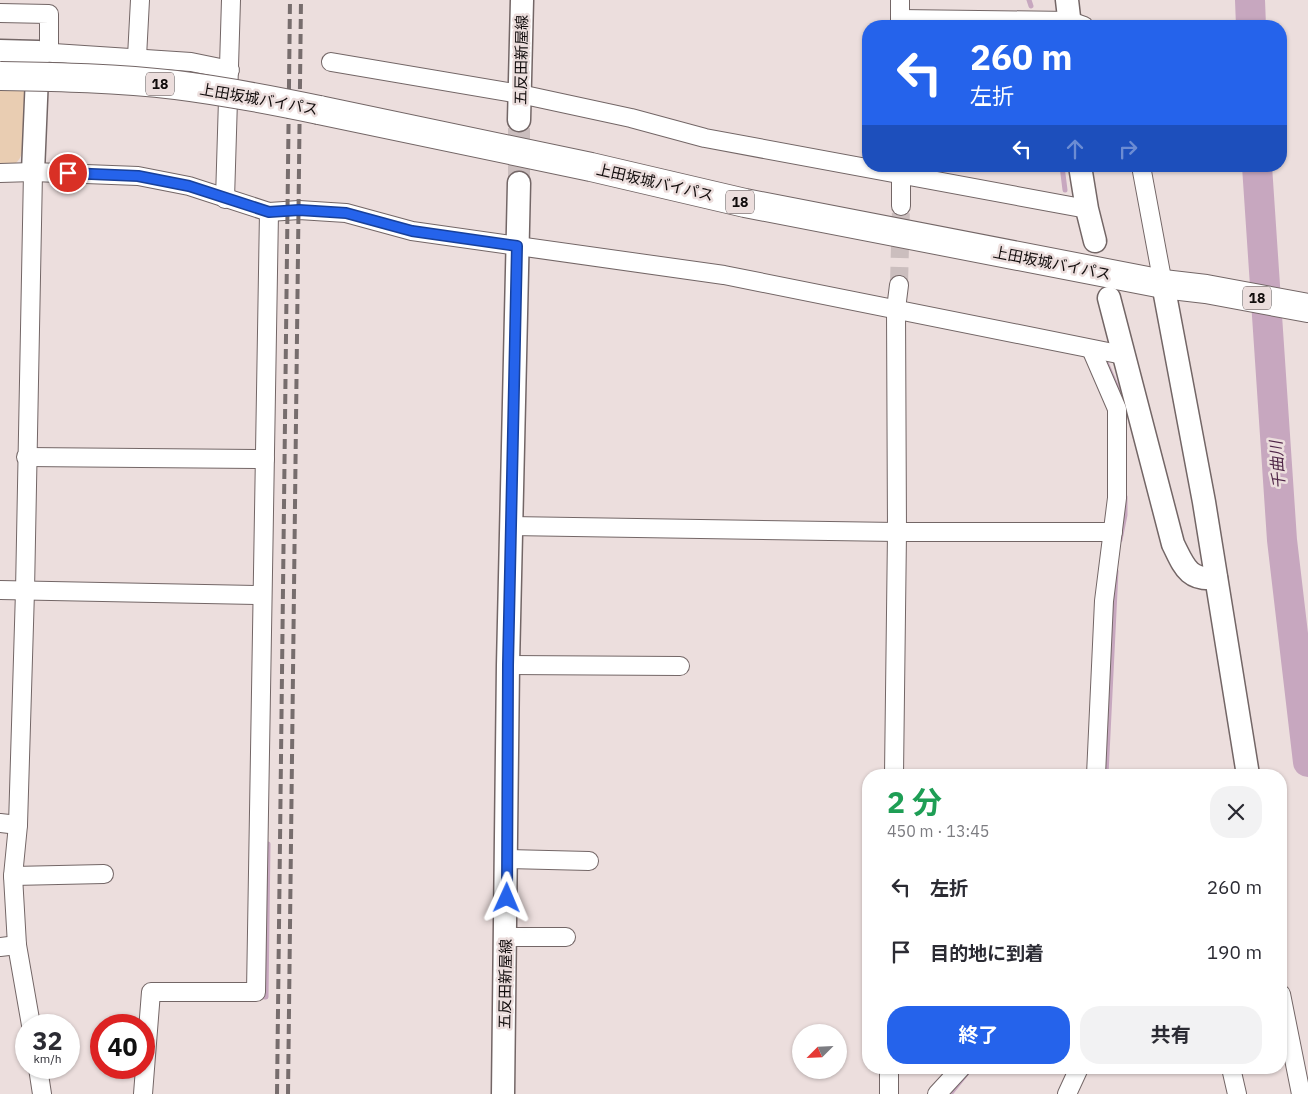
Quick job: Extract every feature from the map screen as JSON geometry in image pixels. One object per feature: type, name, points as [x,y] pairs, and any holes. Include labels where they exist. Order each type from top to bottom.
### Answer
[{"type":"highway","name":"上田坂城バイパス","points":[[0,76],[78,78],[175,85],[252,96],[746,203],[1163,284],[1206,289],[1308,308]]},
{"type":"street","points":[[137,57],[140,0]]},
{"type":"street","points":[[225,199],[231,0]]},
{"type":"street","name":"五反田新屋線","points":[[519,120],[522,0]]},
{"type":"street","points":[[900,0],[900,20]]},
{"type":"street","points":[[0,12],[49,14],[33,172],[26,457],[25,592],[18,825],[9,946],[28,1014]]},
{"type":"street","points":[[1004,20],[1073,18]]},
{"type":"street","points":[[0,51],[137,57],[191,62],[230,70]]},
{"type":"street","points":[[331,62],[520,94],[631,118],[705,138],[862,164]]},
{"type":"street","points":[[0,173],[33,172],[138,176],[189,186],[269,212],[299,210],[346,213],[412,231],[724,275],[1123,355]]},
{"type":"street","points":[[901,172],[901,206]]},
{"type":"street","points":[[906,172],[1087,209]]},
{"type":"street","points":[[1081,172],[1087,209],[1096,241]]},
{"type":"street","points":[[1143,172],[1204,502],[1247,769]]},
{"type":"street","name":"五反田新屋線","points":[[503,1094],[510,526],[519,184]]},
{"type":"street","points":[[143,1094],[151,992],[256,992],[269,212]]},
{"type":"street","points":[[894,769],[897,532],[896,309],[899,285]]},
{"type":"street","points":[[1108,298],[1172,544],[1189,572],[1201,579],[1216,578]]},
{"type":"street","points":[[1091,349],[1117,409],[1118,498],[1104,601],[1096,769]]},
{"type":"street","points":[[26,457],[265,459]]},
{"type":"street","points":[[510,526],[897,532],[1113,532]]},
{"type":"street","points":[[0,590],[25,592],[262,595]]},
{"type":"street","points":[[508,665],[680,666]]},
{"type":"street","points":[[0,823],[18,825]]},
{"type":"street","points":[[507,859],[589,861]]},
{"type":"street","points":[[13,876],[104,874]]},
{"type":"street","points":[[506,937],[566,937]]},
{"type":"street","points":[[1287,1023],[1302,1094]]},
{"type":"street","points":[[889,1074],[889,1094]]},
{"type":"street","points":[[937,1094],[955,1074]]},
{"type":"street","points":[[1066,1094],[1075,1074]]},
{"type":"street","points":[[1232,1074],[1237,1094]]},
{"type":"street","points":[[40,1079],[42,1094]]},
{"type":"shaded area","points":[[0,88],[26,88],[22,153],[19,160],[14,164],[0,167]]},
{"type":"waterway","points":[[1029,0],[1031,6]]},
{"type":"waterway","name":"千曲川","points":[[1250,0],[1251,20]]},
{"type":"waterway","points":[[1063,172],[1065,190]]},
{"type":"waterway","name":"千曲川","points":[[1257,172],[1282,540],[1308,762]]},
{"type":"waterway","points":[[1105,360],[1121,397]]},
{"type":"waterway","points":[[1120,540],[1125,515],[1125,497]]},
{"type":"waterway","points":[[1106,769],[1116,571]]},
{"type":"waterway","points":[[264,997],[266,997],[268,844]]},
{"type":"waterway","points":[[950,1094],[966,1074]]},
{"type":"tunnel","points":[[519,120],[519,183]]},
{"type":"tunnel","points":[[899,285],[901,206]]},
{"type":"railway","points":[[277,1094],[290,0]]},
{"type":"railway","points":[[288,1094],[301,0]]},
{"type":"route","points":[[68,173],[138,176],[189,186],[269,212],[299,210],[346,213],[389,227],[517,246],[508,665],[507,898]]}]
